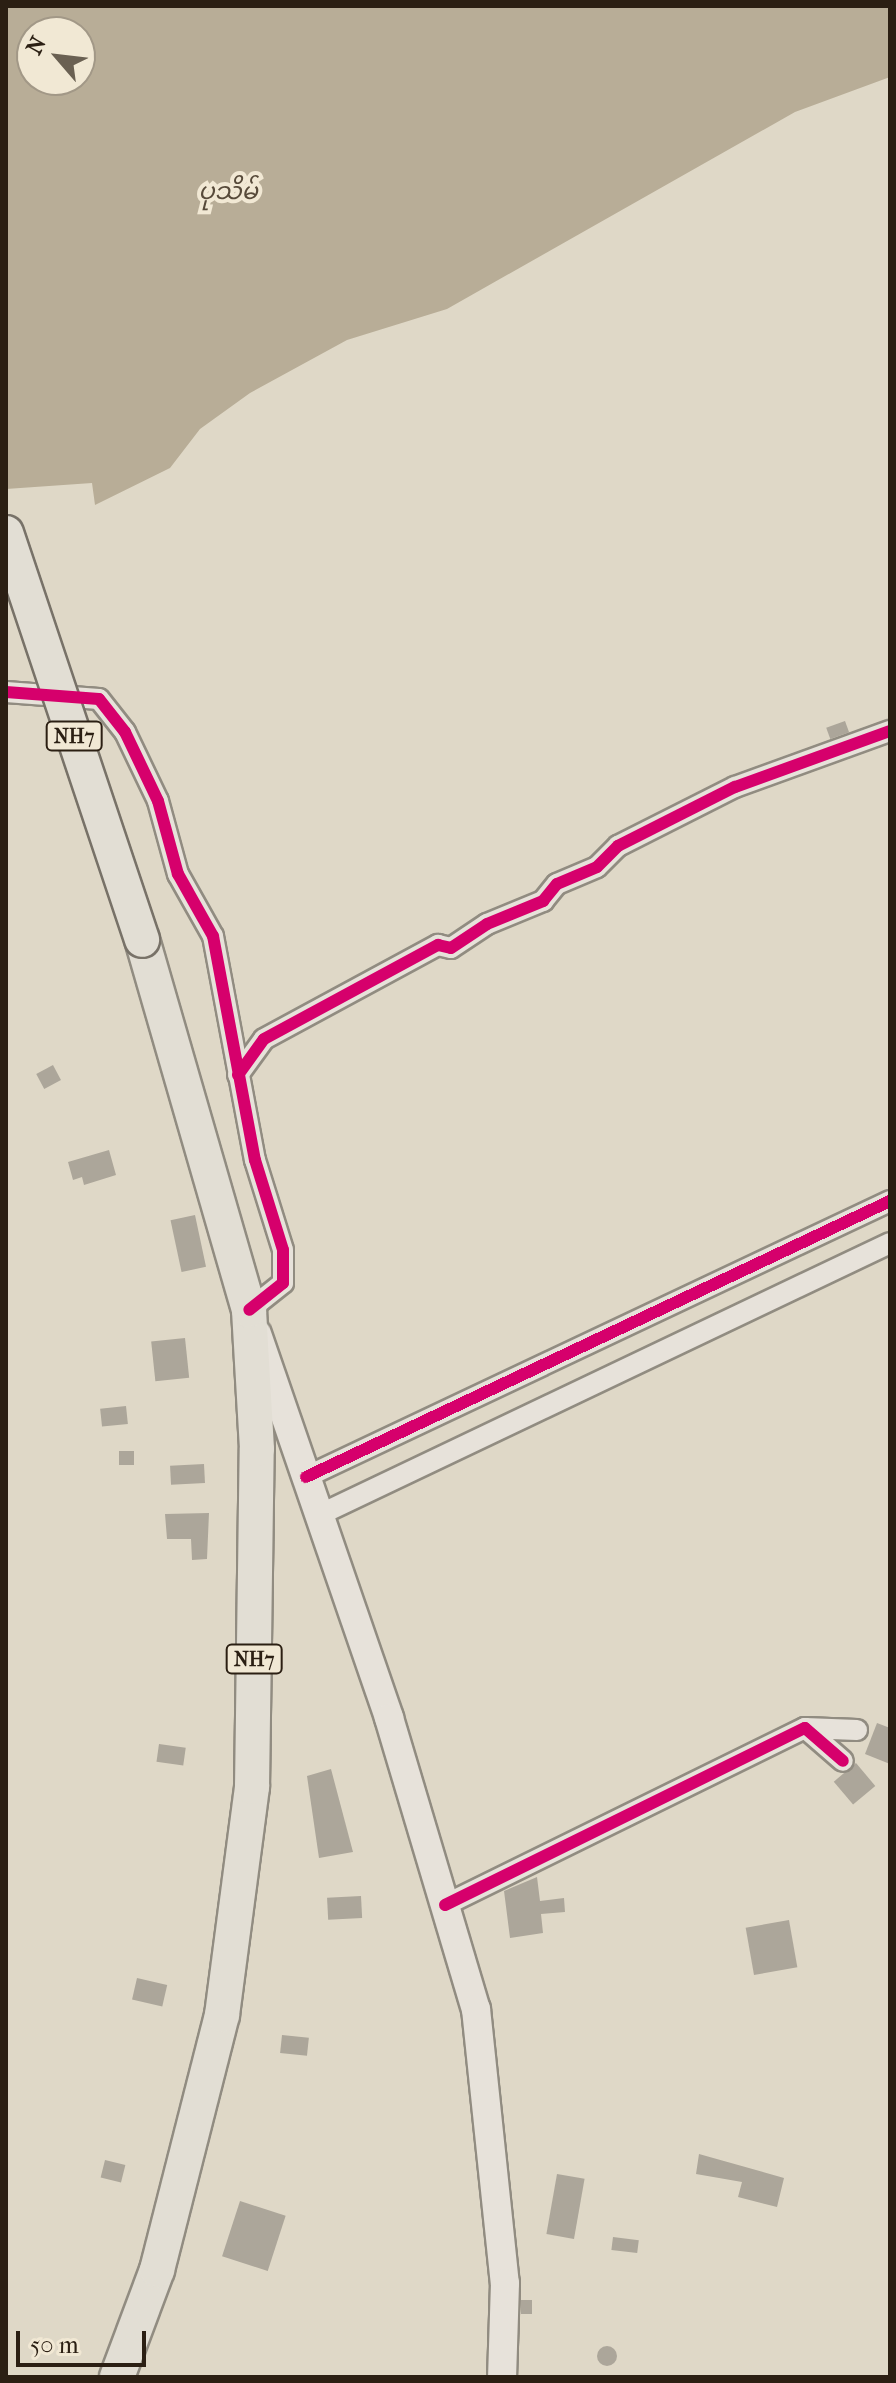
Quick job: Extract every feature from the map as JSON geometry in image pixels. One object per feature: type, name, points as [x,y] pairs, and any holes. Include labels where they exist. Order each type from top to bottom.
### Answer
[{"type":"highway","name":"NH7","points":[[6,533],[142,940],[249,1310],[257,1449],[252,1787],[222,2015],[157,2270],[117,2377]]},
{"type":"main road","points":[[249,1310],[389,1718],[476,2009],[505,2283],[502,2377]]},
{"type":"street","points":[[6,692],[99,699],[125,732],[158,801],[178,874],[213,936],[255,1160],[283,1250],[283,1283],[249,1310]]},
{"type":"street","points":[[238,1075],[264,1039],[438,945],[451,948],[487,924],[543,901],[557,884],[597,867],[618,846],[735,787],[890,731]]},
{"type":"street","points":[[306,1477],[890,1201]]},
{"type":"street","points":[[319,1515],[890,1243]]},
{"type":"street","points":[[445,1905],[805,1728],[857,1730]]},
{"type":"street","points":[[805,1728],[843,1761]]},
{"type":"water","name":"ပုသိမ်","points":[[6,6],[890,6],[890,77],[795,112],[447,309],[347,340],[250,393],[200,429],[170,468],[95,505],[92,483],[6,489]]},
{"type":"building","points":[[845,721],[849,732],[830,739],[826,728]]},
{"type":"building","points":[[53,1065],[61,1080],[44,1089],[36,1074]]},
{"type":"building","points":[[109,1150],[116,1175],[84,1185],[82,1177],[73,1180],[68,1162]]},
{"type":"building","points":[[195,1215],[206,1267],[182,1272],[171,1220]]},
{"type":"building","points":[[185,1338],[189,1378],[155,1381],[151,1342]]},
{"type":"building","points":[[126,1406],[128,1424],[102,1427],[100,1409]]},
{"type":"building","points":[[119,1451],[134,1451],[134,1465],[119,1465]]},
{"type":"building","points":[[204,1464],[205,1483],[171,1485],[170,1466]]},
{"type":"building","points":[[209,1513],[207,1559],[192,1560],[191,1539],[167,1539],[165,1514]]},
{"type":"building","points":[[877,1723],[890,1728],[890,1764],[865,1754]]},
{"type":"building","points":[[159,1744],[186,1748],[183,1766],[156,1762]]},
{"type":"building","points":[[856,1763],[875,1786],[853,1805],[834,1782]]},
{"type":"building","points":[[331,1769],[353,1852],[319,1858],[307,1776]]},
{"type":"building","points":[[537,1877],[540,1901],[564,1898],[565,1912],[541,1914],[543,1933],[510,1938],[504,1891]]},
{"type":"building","points":[[361,1896],[362,1918],[328,1920],[327,1898]]},
{"type":"building","points":[[789,1920],[797,1967],[754,1975],[746,1928]]},
{"type":"building","points":[[137,1978],[167,1985],[162,2006],[132,1999]]},
{"type":"building","points":[[282,2035],[309,2038],[307,2056],[280,2053]]},
{"type":"building","points":[[699,2154],[784,2178],[777,2207],[738,2197],[742,2182],[696,2174]]},
{"type":"building","points":[[105,2160],[125,2165],[121,2183],[101,2177]]},
{"type":"building","points":[[557,2174],[585,2179],[574,2239],[546,2234]]},
{"type":"building","points":[[240,2201],[286,2216],[268,2271],[222,2256]]},
{"type":"building","points":[[613,2237],[639,2240],[637,2253],[611,2250]]},
{"type":"building","points":[[521,2300],[532,2300],[532,2314],[521,2314]]},
{"type":"building","points":[[607,2346],[614,2349],[617,2356],[614,2363],[607,2366],[600,2363],[597,2356],[600,2349]]},
{"type":"cycle path","points":[[6,692],[99,699],[125,732],[158,801],[178,874],[213,936],[255,1160],[283,1250],[283,1283],[249,1310]]},
{"type":"cycle path","points":[[238,1075],[264,1039],[438,945],[451,948],[487,924],[543,901],[557,884],[597,867],[618,846],[735,787],[890,731]]},
{"type":"cycle path","points":[[306,1477],[890,1201]]},
{"type":"cycle path","points":[[445,1905],[805,1728],[843,1761]]}]
